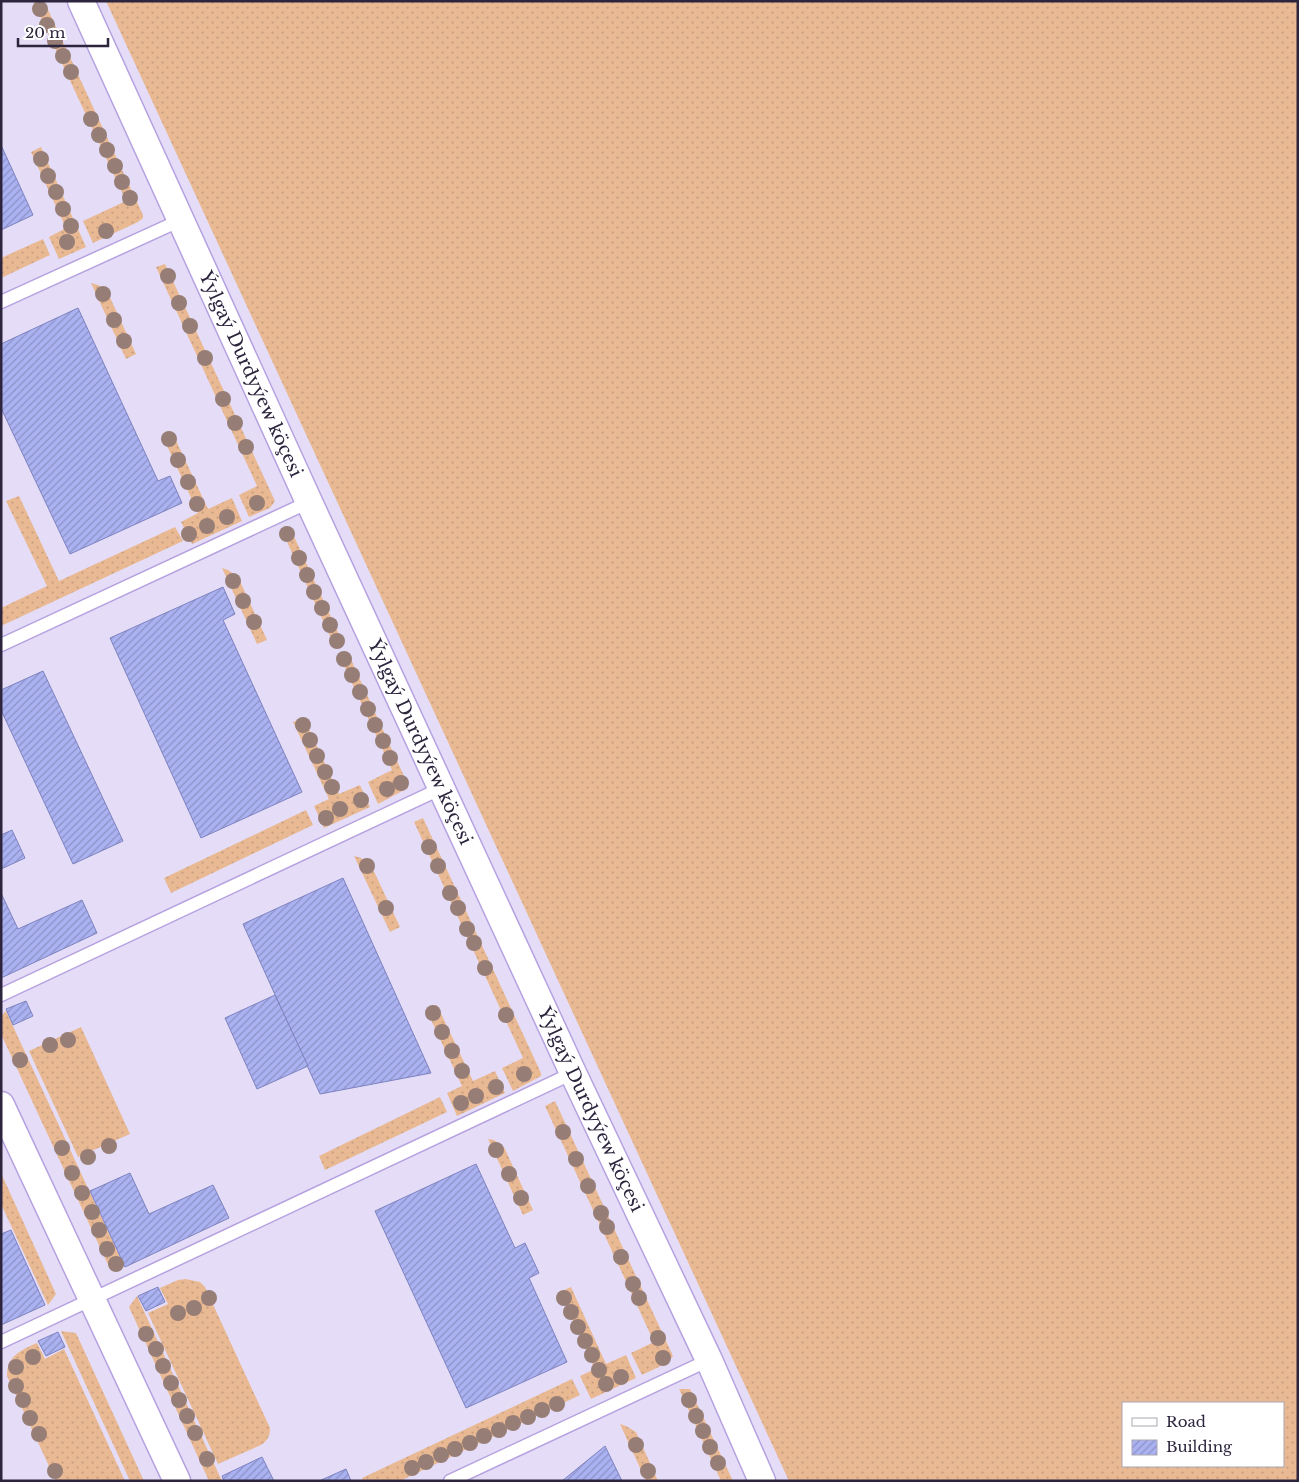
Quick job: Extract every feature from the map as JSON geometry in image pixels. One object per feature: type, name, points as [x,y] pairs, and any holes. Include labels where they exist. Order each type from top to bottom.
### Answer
[{"type":"street","name":"Ýylgaý Durdyýew köçesi","points":[[81,1],[309,502],[573,1073],[709,1360],[762,1481]]},
{"type":"street","points":[[1,1105],[177,1481]]},
{"type":"lane","points":[[1,302],[181,220]]},
{"type":"lane","points":[[1,645],[309,502]]},
{"type":"lane","points":[[1,995],[442,788]]},
{"type":"lane","points":[[1,1342],[573,1073]]},
{"type":"lane","points":[[450,1481],[709,1360]]},
{"type":"shaded area","points":[[33,1],[44,1],[143,215],[143,218],[138,222],[93,243],[83,221],[126,201]]},
{"type":"shaded area","points":[[106,1],[1298,1],[1298,1481],[789,1481]]},
{"type":"shaded area","points":[[41,147],[86,247],[59,259],[49,237],[66,228],[31,152]]},
{"type":"shaded area","points":[[43,239],[50,255],[1,278],[1,258]]},
{"type":"shaded area","points":[[165,264],[275,501],[270,508],[249,517],[239,495],[257,486],[156,267]]},
{"type":"shaded area","points":[[91,283],[107,291],[136,354],[126,359]]},
{"type":"shaded area","points":[[172,432],[208,509],[232,498],[242,521],[192,544],[181,522],[198,513],[163,437]]},
{"type":"shaded area","points":[[19,496],[59,581],[175,527],[183,541],[1,626],[1,608],[47,586],[6,501]]},
{"type":"shaded area","points":[[292,532],[342,641],[334,645],[283,533]]},
{"type":"shaded area","points":[[222,568],[238,577],[267,640],[257,644]]},
{"type":"shaded area","points":[[348,653],[408,785],[408,788],[378,804],[368,782],[392,770],[340,657]]},
{"type":"shaded area","points":[[304,718],[339,794],[360,785],[370,807],[324,828],[314,806],[329,799],[293,722]]},
{"type":"shaded area","points":[[306,810],[313,825],[171,893],[164,878]]},
{"type":"shaded area","points":[[423,818],[541,1073],[541,1076],[513,1091],[502,1068],[523,1058],[414,822]]},
{"type":"shaded area","points":[[354,856],[361,858],[371,865],[400,927],[390,932]]},
{"type":"shaded area","points":[[437,1005],[473,1081],[495,1071],[505,1093],[457,1116],[447,1093],[462,1086],[426,1009]]},
{"type":"shaded area","points":[[6,1011],[124,1266],[114,1270],[110,1269],[1,1034],[1,1016]]},
{"type":"shaded area","points":[[81,1027],[130,1134],[78,1157],[29,1051]]},
{"type":"shaded area","points":[[440,1097],[447,1112],[325,1170],[319,1156]]},
{"type":"shaded area","points":[[555,1101],[673,1356],[667,1363],[642,1375],[631,1353],[654,1342],[545,1106]]},
{"type":"shaded area","points":[[488,1139],[494,1140],[504,1147],[533,1210],[523,1215]]},
{"type":"shaded area","points":[[1,1173],[56,1294],[48,1305],[1,1204]]},
{"type":"shaded area","points":[[186,1279],[200,1282],[205,1287],[270,1428],[268,1438],[261,1445],[218,1464],[148,1313],[168,1304],[160,1288],[178,1280]]},
{"type":"shaded area","points":[[571,1287],[606,1364],[626,1355],[636,1378],[591,1399],[580,1376],[595,1369],[560,1292]]},
{"type":"shaded area","points":[[137,1296],[222,1481],[209,1481],[129,1307]]},
{"type":"shaded area","points":[[61,1331],[76,1333],[144,1481],[130,1481]]},
{"type":"shaded area","points":[[37,1343],[45,1359],[64,1349],[125,1481],[56,1481],[7,1376],[9,1363],[12,1359],[20,1351]]},
{"type":"shaded area","points":[[572,1379],[580,1395],[400,1481],[363,1481],[362,1478]]},
{"type":"shaded area","points":[[679,1389],[690,1389],[733,1481],[721,1481]]},
{"type":"shaded area","points":[[620,1424],[636,1432],[658,1481],[646,1481]]},
{"type":"building","points":[[1,145],[33,215],[1,230]]},
{"type":"building","points":[[78,308],[158,481],[170,476],[182,503],[70,554],[1,408],[1,344]]},
{"type":"building","points":[[223,587],[235,614],[223,620],[302,792],[201,838],[110,638]]},
{"type":"building","points":[[43,671],[123,841],[73,864],[1,710],[1,690]]},
{"type":"building","points":[[12,830],[25,858],[1,869],[1,835]]},
{"type":"building","points":[[343,878],[431,1073],[320,1094],[243,924]]},
{"type":"building","points":[[1,893],[18,929],[82,900],[97,933],[1,978]]},
{"type":"building","points":[[275,995],[308,1066],[257,1089],[225,1018]]},
{"type":"building","points":[[26,1001],[33,1016],[13,1025],[6,1009]]},
{"type":"building","points":[[476,1164],[515,1248],[525,1243],[539,1273],[529,1278],[567,1362],[466,1408],[375,1211]]},
{"type":"building","points":[[130,1173],[149,1214],[213,1185],[229,1218],[125,1267],[90,1191]]},
{"type":"building","points":[[11,1230],[45,1305],[1,1325],[1,1234]]},
{"type":"building","points":[[158,1287],[165,1302],[146,1311],[138,1296]]},
{"type":"building","points":[[58,1332],[65,1347],[46,1356],[38,1341]]},
{"type":"building","points":[[605,1446],[622,1481],[562,1481]]},
{"type":"building","points":[[262,1457],[274,1481],[224,1481],[222,1476]]},
{"type":"building","points":[[346,1469],[351,1481],[319,1481]]}]
